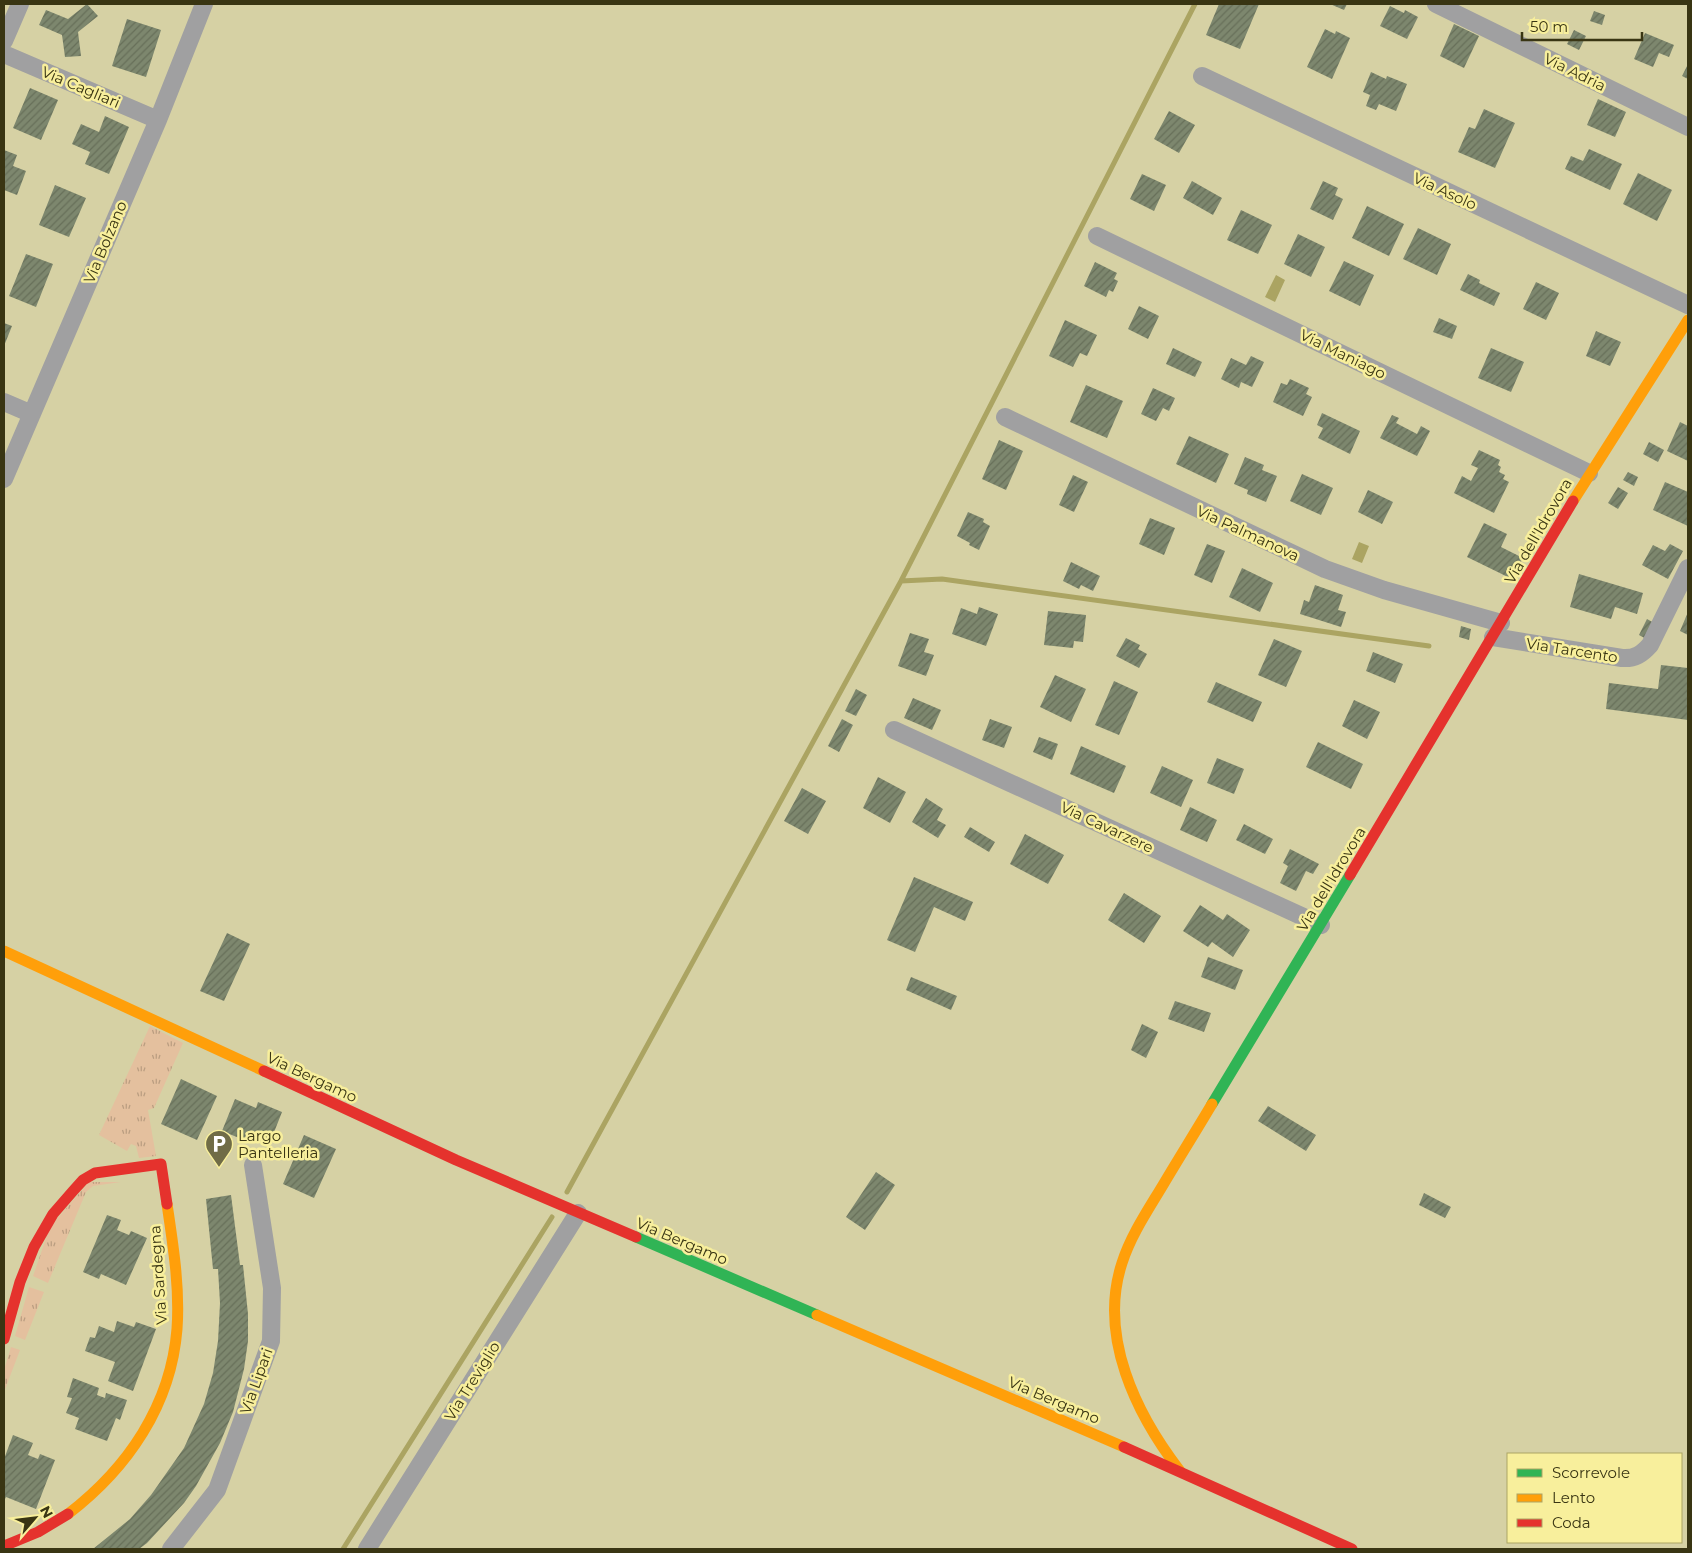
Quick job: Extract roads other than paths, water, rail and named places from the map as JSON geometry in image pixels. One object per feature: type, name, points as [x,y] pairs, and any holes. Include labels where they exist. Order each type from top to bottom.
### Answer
[{"type":"street","points":[[4,41],[20,4]]},
{"type":"street","name":"Via Bolzano","points":[[4,479],[158,120],[204,4]]},
{"type":"street","name":"Via Adria","points":[[1436,4],[1688,127]]},
{"type":"street","name":"Via Cagliari","points":[[4,54],[158,120]]},
{"type":"street","name":"Via Asolo","points":[[1202,76],[1688,305]]},
{"type":"street","name":"Via Maniago","points":[[1097,236],[1589,473]]},
{"type":"street","name":"Via dell'Idrovora","points":[[1181,1472],[1151,1430],[1136,1398],[1127,1372],[1116,1325],[1115,1301],[1119,1272],[1127,1249],[1144,1216],[1321,924],[1589,473],[1688,320]]},
{"type":"street","points":[[4,402],[32,414]]},
{"type":"street","name":"Via Palmanova","points":[[1005,417],[1325,569],[1497,630]]},
{"type":"street","name":"Via Tarcento","points":[[1497,630],[1622,658],[1635,658],[1643,653],[1652,641],[1688,568]]},
{"type":"street","name":"Via Cavarzere","points":[[894,730],[1321,924]]},
{"type":"street","name":"Via Bergamo","points":[[4,951],[456,1160],[1181,1472],[1352,1549]]},
{"type":"street","name":"Via Sardegna","points":[[4,1339],[31,1252],[42,1230],[61,1204],[87,1177],[95,1173],[161,1164],[174,1258],[177,1304],[175,1348],[161,1398],[144,1434],[136,1446],[100,1488],[79,1507],[52,1525],[4,1546]]},
{"type":"street","name":"Via Lipari","points":[[171,1549],[217,1490],[271,1341],[272,1288],[253,1165]]},
{"type":"street","name":"Via Treviglio","points":[[367,1549],[578,1212]]},
{"type":"waterway","points":[[567,1192],[901,581],[1195,4]]},
{"type":"waterway","points":[[901,581],[942,579],[1429,646]]},
{"type":"waterway","points":[[343,1549],[552,1217]]},
{"type":"place","name":"Largo Pantelleria","points":[[219,1168]]}]
